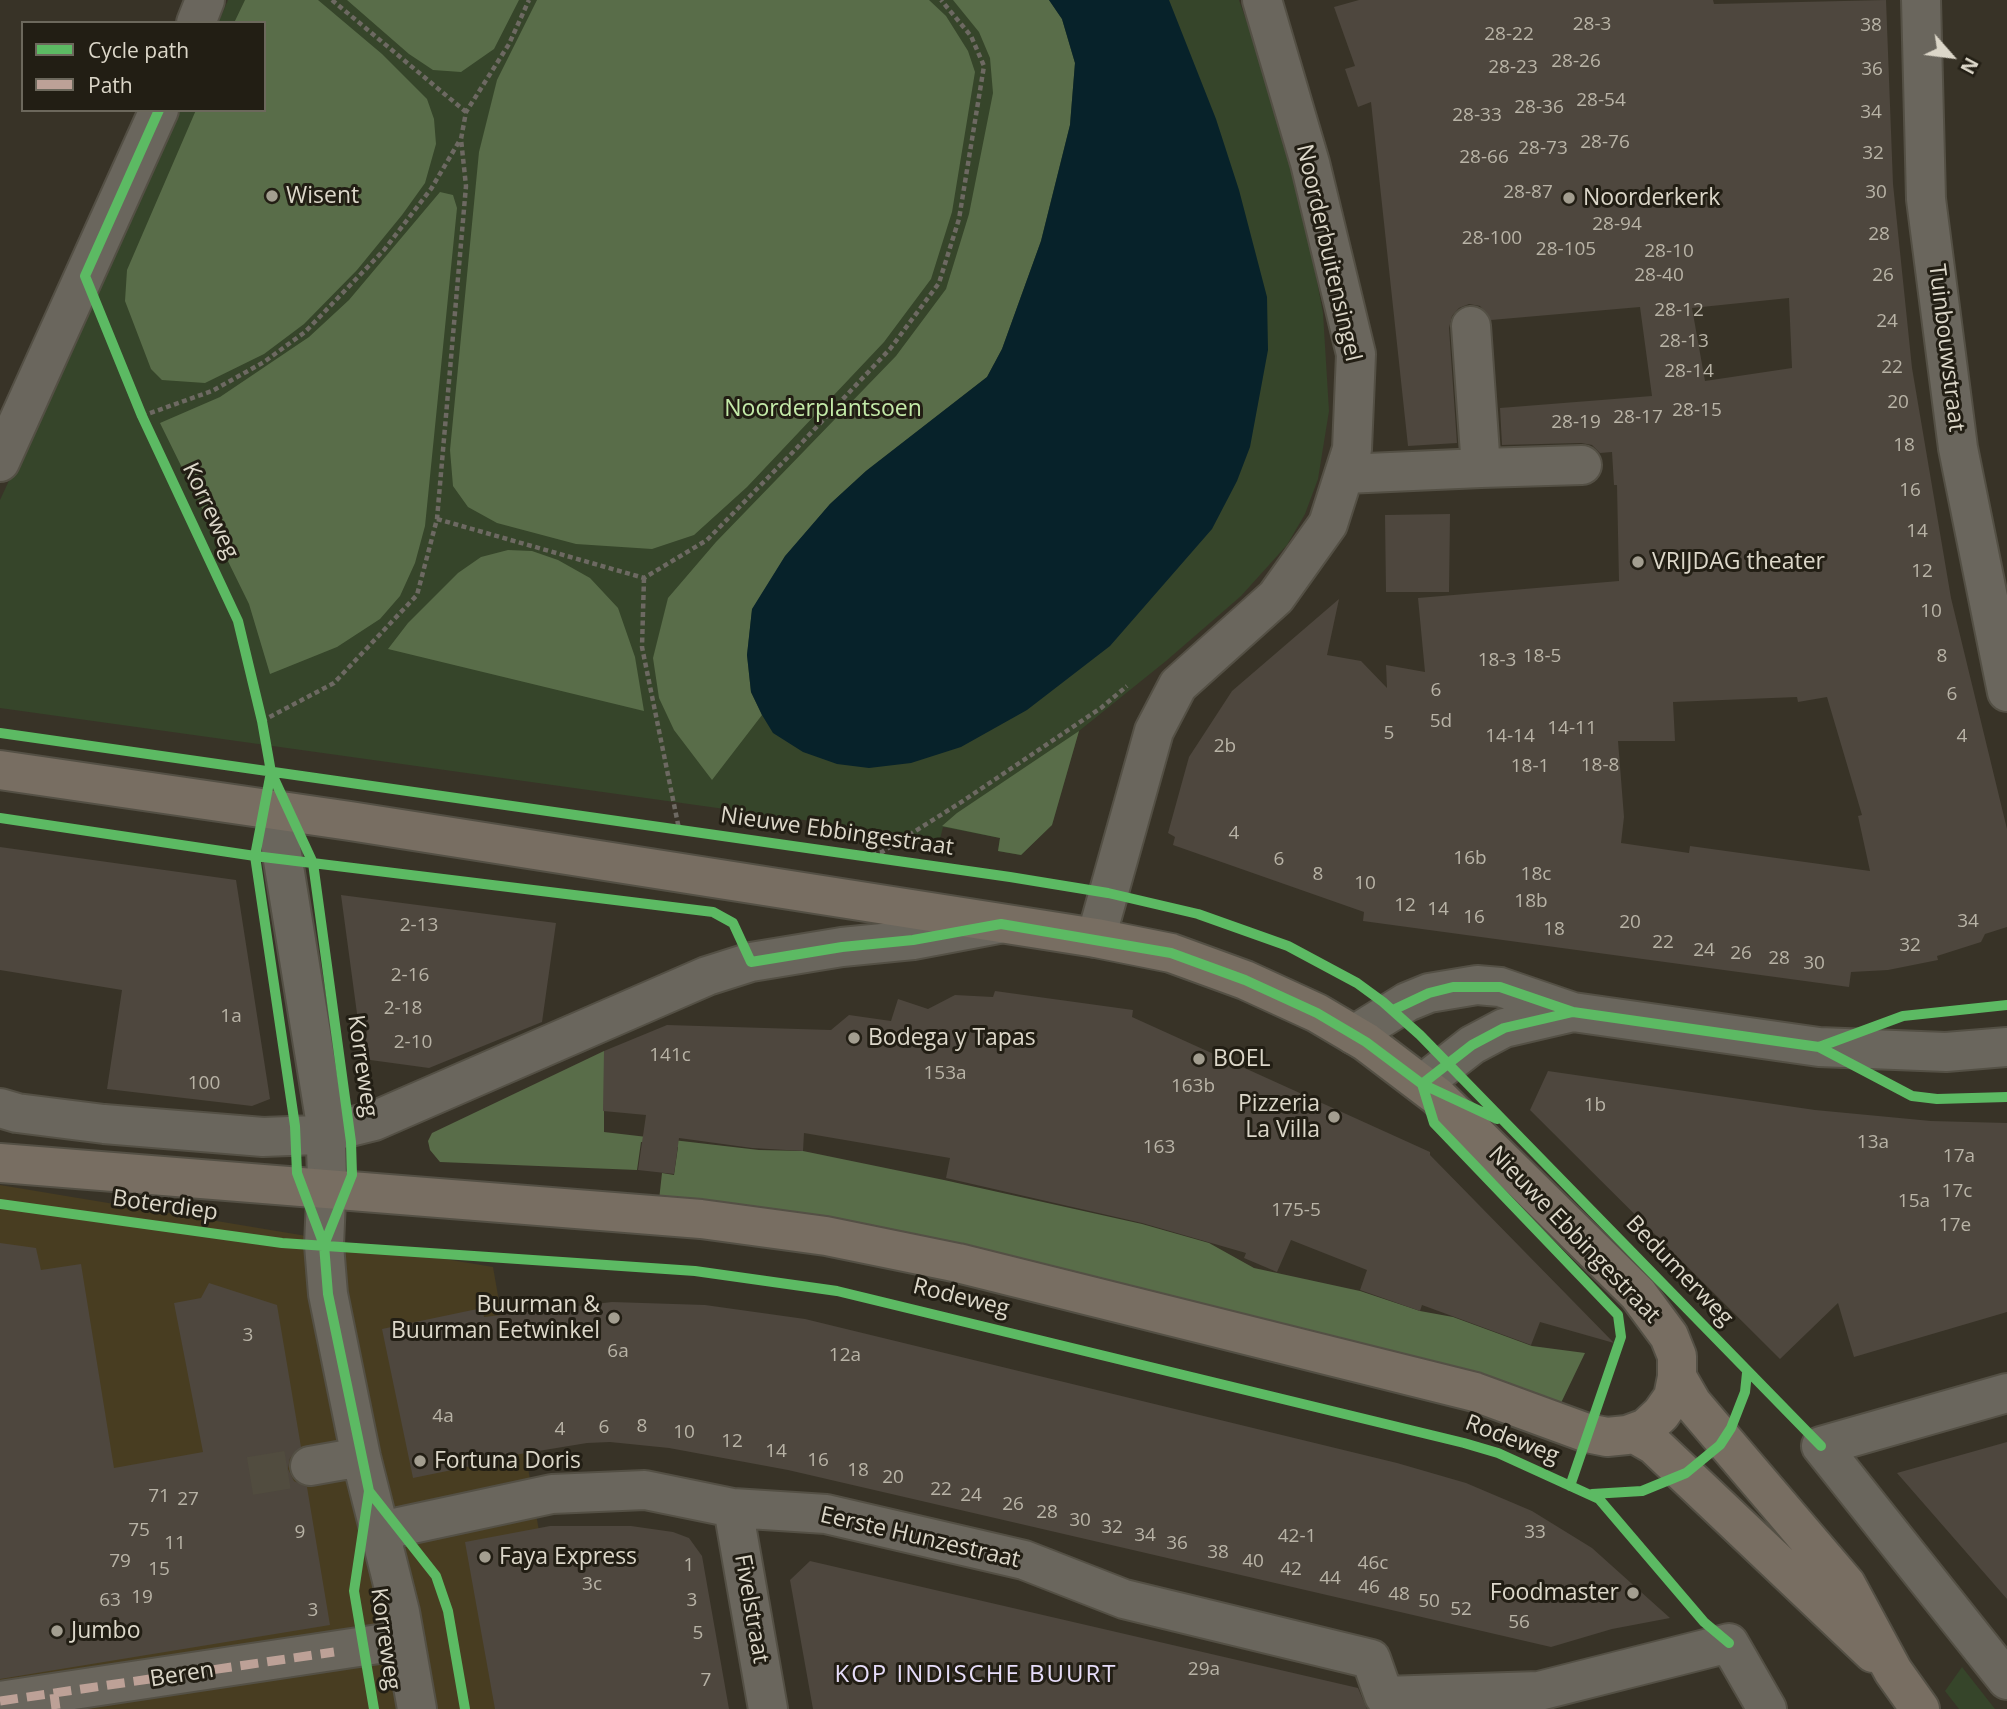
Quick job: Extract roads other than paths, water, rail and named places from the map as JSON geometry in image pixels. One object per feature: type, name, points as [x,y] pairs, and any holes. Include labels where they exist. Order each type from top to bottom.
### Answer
[{"type":"main road","name":"Nieuwe Ebbingestraat","points":[[0,770],[1096,939],[1171,953],[1245,980],[1317,1013],[1354,1035],[1422,1084],[1489,1146],[1637,1294],[1669,1336],[1677,1356],[1677,1377],[1673,1397],[1661,1415],[1633,1433]]},
{"type":"main road","name":"Boterdiep","points":[[0,1163],[326,1190]]},
{"type":"main road","name":"Rodeweg","points":[[326,1190],[701,1219],[765,1226],[892,1248],[1475,1392],[1587,1433],[1607,1437],[1633,1433]]},
{"type":"main road","points":[[1677,1377],[1692,1403],[1846,1584],[1893,1671],[1920,1709]]},
{"type":"main road","points":[[1633,1433],[1654,1445],[1822,1608],[1893,1671]]},
{"type":"street","points":[[197,21],[205,0]]},
{"type":"street","name":"Noorderbuitensingel","points":[[1096,939],[1154,731],[1178,685],[1276,597],[1328,524],[1352,449],[1356,354],[1310,163],[1262,0]]},
{"type":"street","name":"Tuinbouwstraat","points":[[1921,0],[1926,199],[1958,448],[2000,617],[2007,692]]},
{"type":"street","points":[[0,461],[158,112]]},
{"type":"street","points":[[1471,326],[1481,468]]},
{"type":"street","points":[[1345,474],[1582,465]]},
{"type":"street","name":"Korreweg","points":[[275,811],[326,1133],[324,1245],[328,1294],[362,1457],[405,1640],[417,1709]]},
{"type":"street","name":"Nieuwe Ebbingestraat","points":[[0,1108],[17,1113],[104,1124],[264,1137],[326,1133],[386,1116],[707,976],[751,962],[830,948],[913,940],[1001,923]]},
{"type":"street","points":[[1354,1035],[1407,1002],[1452,987],[1500,987],[1573,1012],[1819,1047],[1946,1052],[2007,1047]]},
{"type":"street","points":[[1422,1084],[1472,1045],[1504,1028],[1573,1012]]},
{"type":"street","points":[[2007,1393],[1821,1446],[2007,1680]]},
{"type":"street","points":[[310,1466],[362,1457]]},
{"type":"street","name":"Eerste Hunzestraat","points":[[380,1531],[552,1494],[645,1490],[733,1508],[826,1514],[1024,1560],[1125,1599],[1371,1659],[1380,1703]]},
{"type":"street","name":"Fivelstraat","points":[[733,1508],[768,1709]]},
{"type":"street","name":"Beren","points":[[0,1701],[55,1702],[405,1640]]},
{"type":"street","points":[[1380,1703],[1539,1690],[1729,1643],[1767,1709]]},
{"type":"water","points":[[1049,0],[1169,0],[1216,119],[1239,190],[1267,297],[1268,350],[1250,447],[1237,481],[1212,529],[1110,646],[1027,710],[961,747],[911,763],[869,768],[837,764],[803,752],[773,733],[762,715],[751,692],[747,655],[752,609],[785,556],[830,504],[866,471],[987,377],[1002,349],[1041,241],[1070,125],[1075,63],[1062,19]]},
{"type":"tunnel","points":[[250,1476],[310,1466]]},
{"type":"place","name":"Wisent","points":[[272,196]]},
{"type":"place","name":"Noorderkerk","points":[[1569,198]]},
{"type":"place","name":"VRIJDAG theater","points":[[1638,562]]},
{"type":"place","name":"Bodega y Tapas","points":[[854,1038]]},
{"type":"place","name":"BOEL","points":[[1199,1059]]},
{"type":"place","name":"Pizzeria La Villa","points":[[1334,1117]]},
{"type":"place","name":"Buurman & Buurman Eetwinkel","points":[[614,1318]]},
{"type":"place","name":"Fortuna Doris","points":[[420,1461]]},
{"type":"place","name":"Faya Express","points":[[485,1557]]},
{"type":"place","name":"Foodmaster","points":[[1633,1593]]},
{"type":"place","name":"Jumbo","points":[[57,1631]]},
{"type":"district","name":"KOP INDISCHE BUURT","points":[[976,1675]]},
{"type":"park label","name":"Noorderplantsoen","points":[[823,409]]}]
